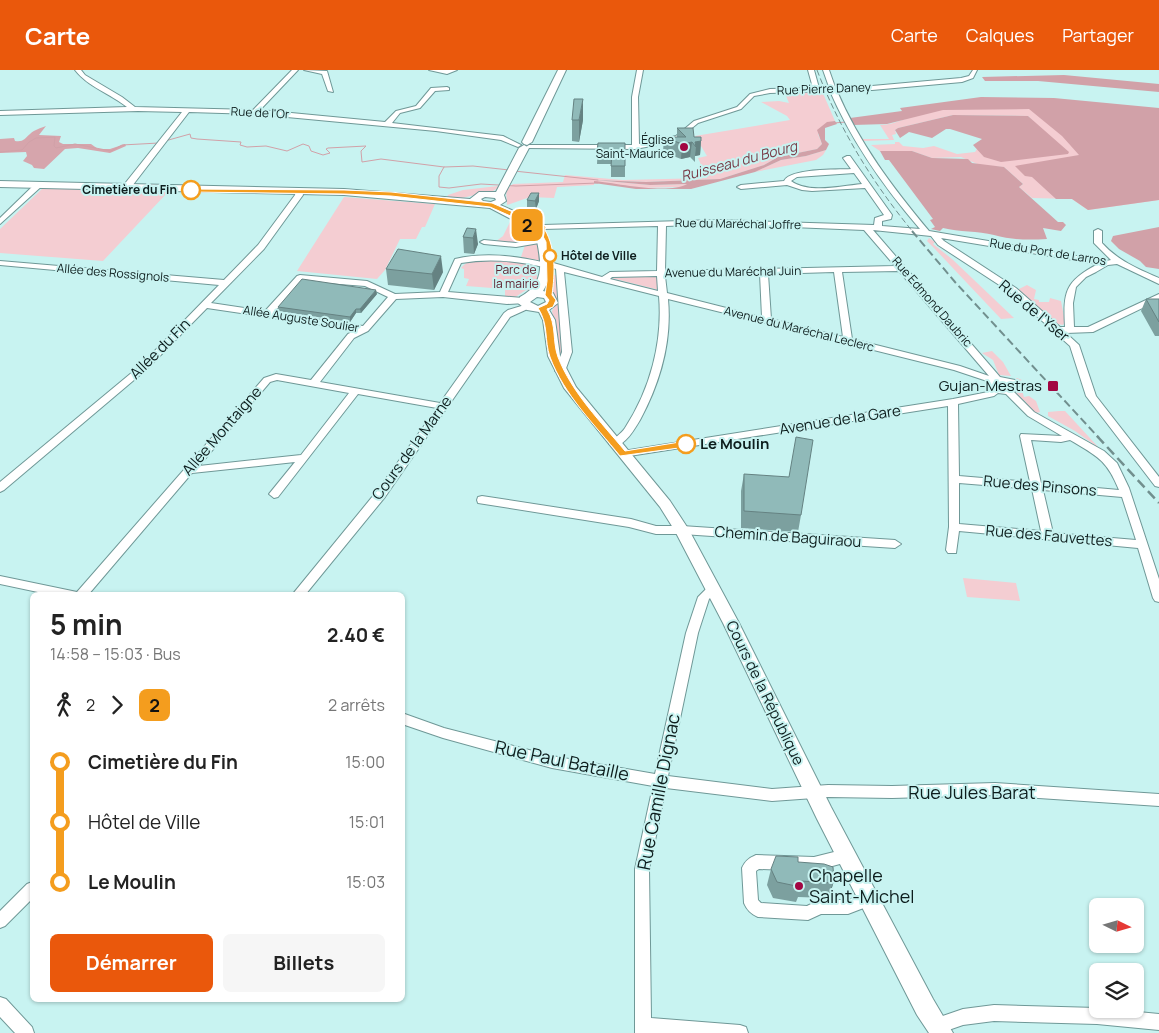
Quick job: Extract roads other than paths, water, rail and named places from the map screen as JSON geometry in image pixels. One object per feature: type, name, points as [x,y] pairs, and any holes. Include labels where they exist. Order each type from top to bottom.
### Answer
[{"type":"main road","points":[[0,184],[384,194],[454,201],[477,200],[502,188],[526,145],[562,70]]},
{"type":"main road","points":[[502,188],[518,217],[537,230],[556,270],[549,295],[552,303],[542,308],[526,304],[528,295],[535,293],[549,295]]},
{"type":"main road","points":[[535,293],[556,270]]},
{"type":"main road","name":"Cours de la République","points":[[542,308],[549,320],[552,350],[560,371],[575,395],[665,504],[682,530],[846,856],[939,1030]]},
{"type":"street","points":[[78,70],[83,76],[120,98],[133,109]]},
{"type":"street","points":[[255,112],[295,70]]},
{"type":"street","points":[[307,70],[325,72],[331,91]]},
{"type":"street","points":[[432,70],[454,70]]},
{"type":"street","points":[[635,147],[637,129],[636,84],[640,70]]},
{"type":"street","points":[[811,70],[817,90]]},
{"type":"street","name":"Rue de l'Yser","points":[[826,70],[849,122],[873,162],[910,212],[941,243],[1013,290],[1074,345],[1088,390],[1098,407],[1159,484]]},
{"type":"street","name":"Rue Pierre Daney","points":[[635,147],[657,143],[681,135],[696,122],[739,108],[752,95],[770,91],[817,90],[966,79],[971,77],[975,71]]},
{"type":"street","points":[[388,124],[401,110],[418,107],[433,89],[447,89]]},
{"type":"street","name":"Rue de l'Or","points":[[0,114],[133,109],[255,112],[486,135],[526,145],[635,147]]},
{"type":"street","points":[[126,188],[187,110]]},
{"type":"street","points":[[847,158],[888,215],[888,217],[878,220],[878,228]]},
{"type":"street","points":[[788,183],[788,179],[795,176],[856,171]]},
{"type":"street","points":[[741,187],[788,183],[797,188],[806,189],[866,186]]},
{"type":"street","points":[[0,222],[39,185]]},
{"type":"street","name":"Allée du Fin","points":[[0,488],[144,367],[261,247],[299,195],[299,192]]},
{"type":"street","name":"Rue du Maréchal Joffre","points":[[484,242],[516,245],[537,230],[662,223],[765,222],[866,227],[931,234]]},
{"type":"street","points":[[619,449],[648,396],[655,376],[662,342],[665,318],[661,274],[662,223]]},
{"type":"street","name":"Rue Edmond Daubric","points":[[866,227],[903,268],[995,379]]},
{"type":"street","points":[[1098,231],[1099,245],[1118,261]]},
{"type":"street","name":"Rue du Port de Larros","points":[[931,234],[1106,263],[1118,261],[1159,281]]},
{"type":"street","name":"Avenue du Maréchal Juin","points":[[443,294],[458,261],[478,257],[516,258],[556,270],[604,280],[610,276],[903,268]]},
{"type":"street","name":"Allée des Rossignols","points":[[0,263],[225,283]]},
{"type":"street","points":[[1070,329],[1067,302],[1070,286],[1083,274],[1106,263]]},
{"type":"street","points":[[556,270],[567,352],[560,371]]},
{"type":"street","points":[[838,270],[848,341]]},
{"type":"street","points":[[764,271],[767,321]]},
{"type":"street","points":[[267,314],[300,278],[367,284],[393,297],[443,294],[526,304]]},
{"type":"street","name":"Avenue du Maréchal Leclerc","points":[[604,280],[995,379]]},
{"type":"street","points":[[1058,330],[1090,330],[1102,326],[1159,296]]},
{"type":"street","name":"Allée Auguste Soulier","points":[[205,305],[365,329],[393,297]]},
{"type":"street","name":"Cours de la Marne","points":[[301,592],[349,535],[380,494],[507,315],[526,304]]},
{"type":"street","points":[[314,383],[351,336],[365,329]]},
{"type":"street","name":"Allée Montaigne","points":[[84,592],[268,380],[276,378],[314,383],[442,406]]},
{"type":"street","name":"Rue Edmond Daubric","points":[[995,379],[1003,378],[1012,382],[1014,388],[1009,392],[1031,414],[1100,453],[1113,464],[1126,494],[1159,598]]},
{"type":"street","name":"Rue Edmond Daubric","points":[[995,379],[992,386],[997,390]]},
{"type":"street","points":[[997,390],[1009,392]]},
{"type":"street","name":"Avenue de la Gare","points":[[619,449],[953,402],[991,394],[997,390]]},
{"type":"street","points":[[274,494],[356,392]]},
{"type":"street","points":[[952,550],[954,527],[953,402]]},
{"type":"street","points":[[1048,536],[1025,436],[1061,439],[1072,437]]},
{"type":"street","points":[[189,470],[304,458]]},
{"type":"street","name":"Rue des Pinsons","points":[[954,479],[1126,494]]},
{"type":"street","name":"Chemin de Baguiraou","points":[[482,500],[631,523],[640,527],[675,531],[894,544]]},
{"type":"street","name":"Rue des Fauvettes","points":[[954,527],[1143,545]]},
{"type":"street","points":[[0,580],[58,592]]},
{"type":"street","name":"Rue Camille Dignac","points":[[643,1029],[642,869],[695,621],[704,597],[713,589]]},
{"type":"street","name":"Rue Paul Bataille","points":[[405,719],[443,733],[552,762],[660,781],[772,795],[814,793]]},
{"type":"street","name":"Rue Jules Barat","points":[[814,793],[828,791],[892,792],[995,789],[1159,801]]},
{"type":"street","points":[[846,856],[814,864],[756,862],[749,868],[751,903],[758,910],[808,913],[819,907],[848,907],[869,899]]},
{"type":"street","points":[[0,921],[30,891]]},
{"type":"street","points":[[0,1004],[26,1033]]},
{"type":"street","points":[[939,1030],[963,1017],[994,1013],[1097,1016],[1159,1022]]},
{"type":"street","points":[[643,1029],[740,1033]]},
{"type":"waterway","name":"Ruisseau du Bourg","points":[[834,123],[846,122]]},
{"type":"waterway","points":[[165,141],[190,134],[191,138],[241,142],[240,145],[247,147],[266,146],[287,151],[303,144],[309,146],[311,151],[323,155],[330,153],[326,149],[328,148],[366,146],[361,151],[362,162],[381,159],[444,167]]},
{"type":"waterway","name":"Ruisseau du Bourg","points":[[0,152],[22,150],[29,142],[36,138],[55,137],[54,146],[56,148],[75,144],[111,151],[122,145],[159,143]]},
{"type":"waterway","points":[[444,167],[473,166],[509,170]]},
{"type":"waterway","name":"Ruisseau du Bourg","points":[[444,167],[439,176],[439,187],[449,188],[481,184],[516,186],[598,183]]},
{"type":"waterway","points":[[514,171],[598,180]]},
{"type":"railway","points":[[817,70],[836,114],[858,155],[884,194],[913,232]]},
{"type":"railway","points":[[912,231],[955,282],[1099,438]]},
{"type":"railway","points":[[1097,436],[1159,503]]},
{"type":"place","name":"Église Saint-Maurice","points":[[684,147]]},
{"type":"place","name":"Cimetière du Fin","points":[[191,190]]},
{"type":"place","name":"Hôtel de Ville","points":[[550,256]]},
{"type":"place","name":"Gujan-Mestras","points":[[1053,386]]},
{"type":"place","name":"Le Moulin","points":[[686,444]]},
{"type":"place","name":"Chapelle Saint-Michel","points":[[799,886]]},
{"type":"park label","name":"Parc de la mairie","points":[[516,277]]}]
